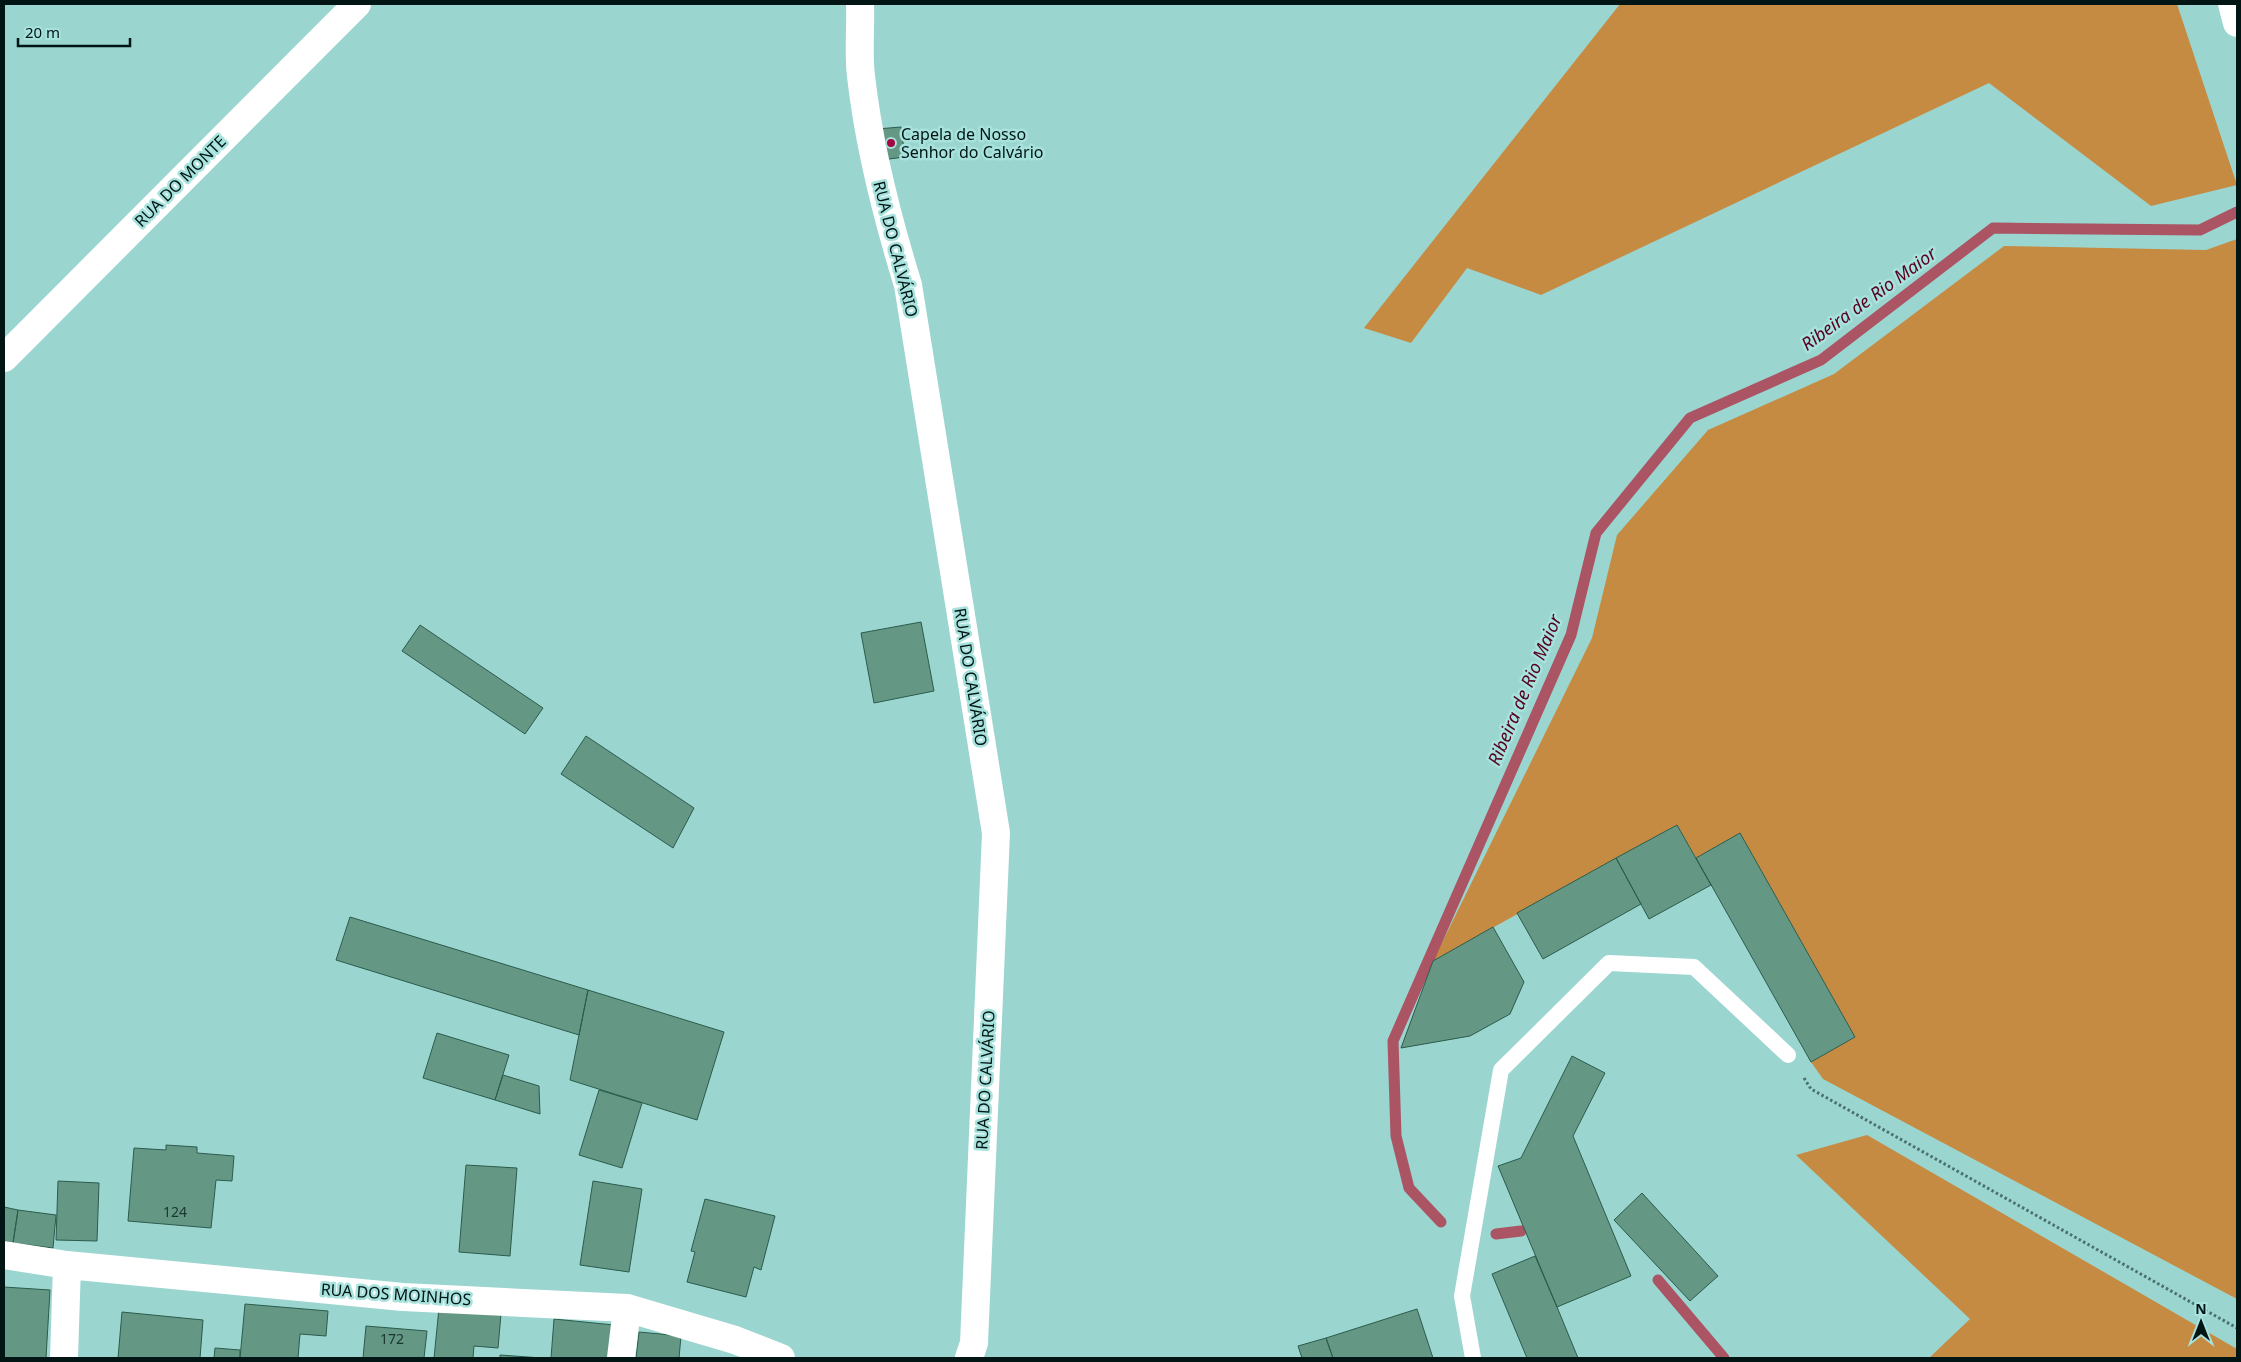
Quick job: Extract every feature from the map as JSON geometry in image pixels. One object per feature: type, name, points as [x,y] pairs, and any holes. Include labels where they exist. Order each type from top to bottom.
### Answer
[{"type":"street","name":"RUA DO MONTE","points":[[4,358],[357,4]]},
{"type":"street","name":"RUA DO CALVÁRIO","points":[[860,4],[861,74],[871,143],[887,216],[908,285],[996,833],[974,1343],[969,1358]]},
{"type":"street","points":[[2232,4],[2237,24]]},
{"type":"street","name":"RUA DOS MOINHOS","points":[[4,1255],[67,1265],[403,1297],[627,1308],[735,1340],[781,1358]]},
{"type":"street","points":[[64,1358],[67,1265]]},
{"type":"street","points":[[621,1358],[627,1308]]},
{"type":"lane","points":[[1473,1358],[1462,1296],[1501,1070],[1609,963],[1694,967],[1788,1055]]},
{"type":"path","points":[[1788,1055],[1812,1089],[2237,1328]]},
{"type":"shaded area","points":[[1620,4],[2177,4],[2237,185],[2151,206],[1989,83],[1541,295],[1467,268],[1411,343],[1364,328]]},
{"type":"shaded area","points":[[2237,239],[2237,1299],[1823,1079],[1811,1062],[1855,1037],[1740,833],[1696,858],[1677,825],[1433,961],[1592,638],[1617,535],[1708,430],[1834,374],[2004,246],[2206,250]]},
{"type":"shaded area","points":[[1867,1135],[2237,1349],[2237,1358],[1929,1358],[1970,1319],[1796,1155]]},
{"type":"building","name":"Capela de Nosso Senhor do Calvário","points":[[901,127],[905,157],[881,160],[877,129]]},
{"type":"building","points":[[921,622],[934,691],[874,703],[861,633]]},
{"type":"building","points":[[420,625],[543,708],[525,734],[402,651]]},
{"type":"building","points":[[586,736],[694,808],[673,848],[561,774]]},
{"type":"building","points":[[1677,825],[1711,885],[1649,919],[1616,858]]},
{"type":"building","points":[[1740,833],[1855,1037],[1811,1062],[1696,858]]},
{"type":"building","points":[[1616,858],[1641,904],[1543,959],[1517,913]]},
{"type":"building","points":[[350,917],[588,990],[579,1035],[336,960]]},
{"type":"building","points":[[1493,927],[1524,982],[1510,1014],[1470,1036],[1401,1048],[1433,961]]},
{"type":"building","points":[[588,990],[724,1032],[697,1120],[570,1080]]},
{"type":"building","points":[[437,1033],[509,1055],[495,1100],[423,1078]]},
{"type":"building","points":[[1572,1056],[1605,1073],[1573,1136],[1631,1276],[1557,1307],[1498,1166],[1521,1158]]},
{"type":"building","points":[[503,1075],[539,1086],[540,1114],[495,1100]]},
{"type":"building","points":[[599,1090],[642,1103],[622,1168],[579,1155]]},
{"type":"building","points":[[166,1145],[197,1147],[197,1153],[234,1156],[232,1181],[216,1180],[211,1228],[128,1221],[134,1148],[166,1150]]},
{"type":"building","points":[[466,1165],[517,1168],[510,1256],[459,1252]]},
{"type":"building","points":[[58,1181],[99,1183],[97,1241],[56,1240]]},
{"type":"building","points":[[593,1181],[642,1189],[629,1272],[580,1265]]},
{"type":"building","points":[[1642,1193],[1718,1276],[1690,1301],[1614,1220]]},
{"type":"building","points":[[705,1199],[775,1216],[761,1270],[754,1267],[746,1297],[687,1282],[695,1252],[691,1251]]},
{"type":"building","points":[[4,1207],[18,1210],[13,1243],[4,1241]]},
{"type":"building","points":[[18,1210],[56,1215],[53,1248],[13,1243]]},
{"type":"building","points":[[1535,1256],[1578,1358],[1527,1358],[1492,1274]]},
{"type":"building","points":[[4,1287],[50,1290],[46,1358],[4,1358]]},
{"type":"building","points":[[245,1304],[328,1311],[326,1336],[300,1334],[298,1358],[240,1358]]},
{"type":"building","points":[[439,1308],[501,1314],[498,1348],[474,1346],[473,1358],[434,1358]]},
{"type":"building","points":[[1417,1309],[1433,1358],[1333,1358],[1326,1338]]},
{"type":"building","points":[[122,1312],[203,1320],[200,1358],[118,1358]]},
{"type":"building","points":[[554,1319],[614,1325],[611,1358],[551,1358]]},
{"type":"building","points":[[366,1326],[427,1331],[424,1358],[363,1358]]},
{"type":"building","points":[[639,1332],[681,1336],[679,1358],[636,1358]]},
{"type":"building","points":[[1326,1338],[1333,1358],[1302,1358],[1298,1346]]},
{"type":"building","points":[[215,1348],[240,1350],[240,1358],[214,1358]]},
{"type":"building","points":[[500,1355],[542,1358],[500,1358]]},
{"type":"waterway","name":"Ribeira de Rio Maior","points":[[1441,1222],[1409,1188],[1396,1136],[1393,1041],[1571,635],[1596,533],[1690,418],[1821,360],[1993,228],[2200,230],[2237,212]]},
{"type":"waterway","points":[[1496,1234],[1521,1231]]},
{"type":"waterway","points":[[1658,1280],[1724,1358]]},
{"type":"place","name":"Capela de Nosso Senhor do Calvário","points":[[891,143]]}]
